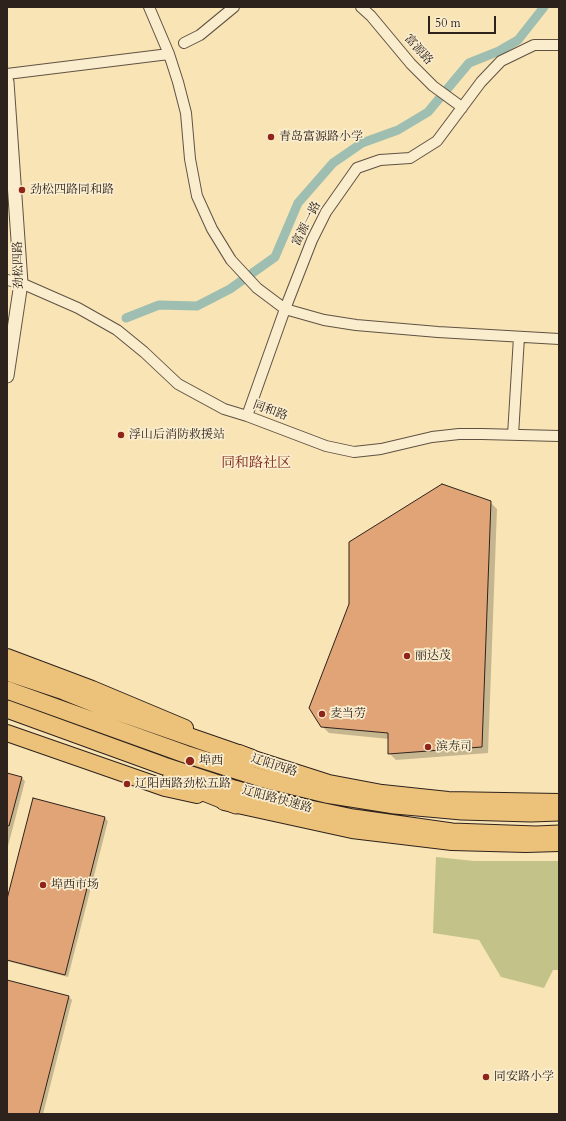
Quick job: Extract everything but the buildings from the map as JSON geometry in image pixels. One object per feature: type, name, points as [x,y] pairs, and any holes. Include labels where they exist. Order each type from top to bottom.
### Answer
[{"type":"highway","points":[[7,672],[251,758]]},
{"type":"highway","name":"辽阳路快速路","points":[[7,690],[185,754],[264,779],[326,794],[395,805],[454,810],[531,813],[559,812]]},
{"type":"highway","name":"辽阳路快速路","points":[[7,709],[164,766],[286,804],[353,818],[452,832],[536,835],[559,834]]},
{"type":"highway","points":[[7,720],[107,754],[236,805]]},
{"type":"main road","name":"辽阳西路","points":[[7,657],[121,701],[251,758],[329,783],[382,793],[448,800],[559,802]]},
{"type":"main road","points":[[7,733],[165,788],[352,830],[452,842],[526,844],[559,843]]},
{"type":"street","points":[[149,7],[169,54],[186,113],[190,159],[197,196],[212,229],[237,267],[257,288],[285,309],[324,320],[356,325],[438,332],[559,339]]},
{"type":"street","points":[[184,43],[200,35],[234,7]]},
{"type":"street","name":"富源路","points":[[361,7],[371,16],[411,64],[433,86],[461,107]]},
{"type":"street","name":"富源一路","points":[[247,416],[285,309],[312,240],[326,212],[356,168],[380,160],[410,158],[437,141],[461,107],[501,61],[534,45],[559,44]]},
{"type":"street","points":[[7,74],[169,54]]},
{"type":"street","name":"劲松四路","points":[[7,82],[21,283],[7,376]]},
{"type":"street","name":"同和路","points":[[7,280],[21,283],[78,308],[117,330],[144,352],[178,384],[224,408],[326,446],[354,452],[381,449],[432,437],[459,434],[559,436]]},
{"type":"street","points":[[513,435],[519,337]]},
{"type":"shaded area","points":[[436,857],[474,861],[559,861],[559,970],[553,970],[544,988],[501,977],[479,940],[433,933]]},
{"type":"waterway","points":[[126,318],[159,305],[197,306],[230,289],[275,257],[298,203],[333,163],[362,143],[398,130],[428,112],[469,63],[499,51],[518,40],[544,7]]},
{"type":"place","name":"青岛富源路小学","points":[[271,137]]},
{"type":"place","name":"劲松四路同和路","points":[[22,190]]},
{"type":"place","name":"浮山后消防救援站","points":[[121,435]]},
{"type":"place","name":"丽达茂","points":[[407,656]]},
{"type":"place","name":"麦当劳","points":[[322,714]]},
{"type":"place","name":"滨寿司","points":[[428,747]]},
{"type":"place","name":"埠西","points":[[190,761]]},
{"type":"place","name":"辽阳西路劲松五路","points":[[127,784]]},
{"type":"place","name":"埠西市场","points":[[43,885]]},
{"type":"place","name":"同安路小学","points":[[486,1077]]},
{"type":"district","name":"同和路社区","points":[[256,464]]}]
